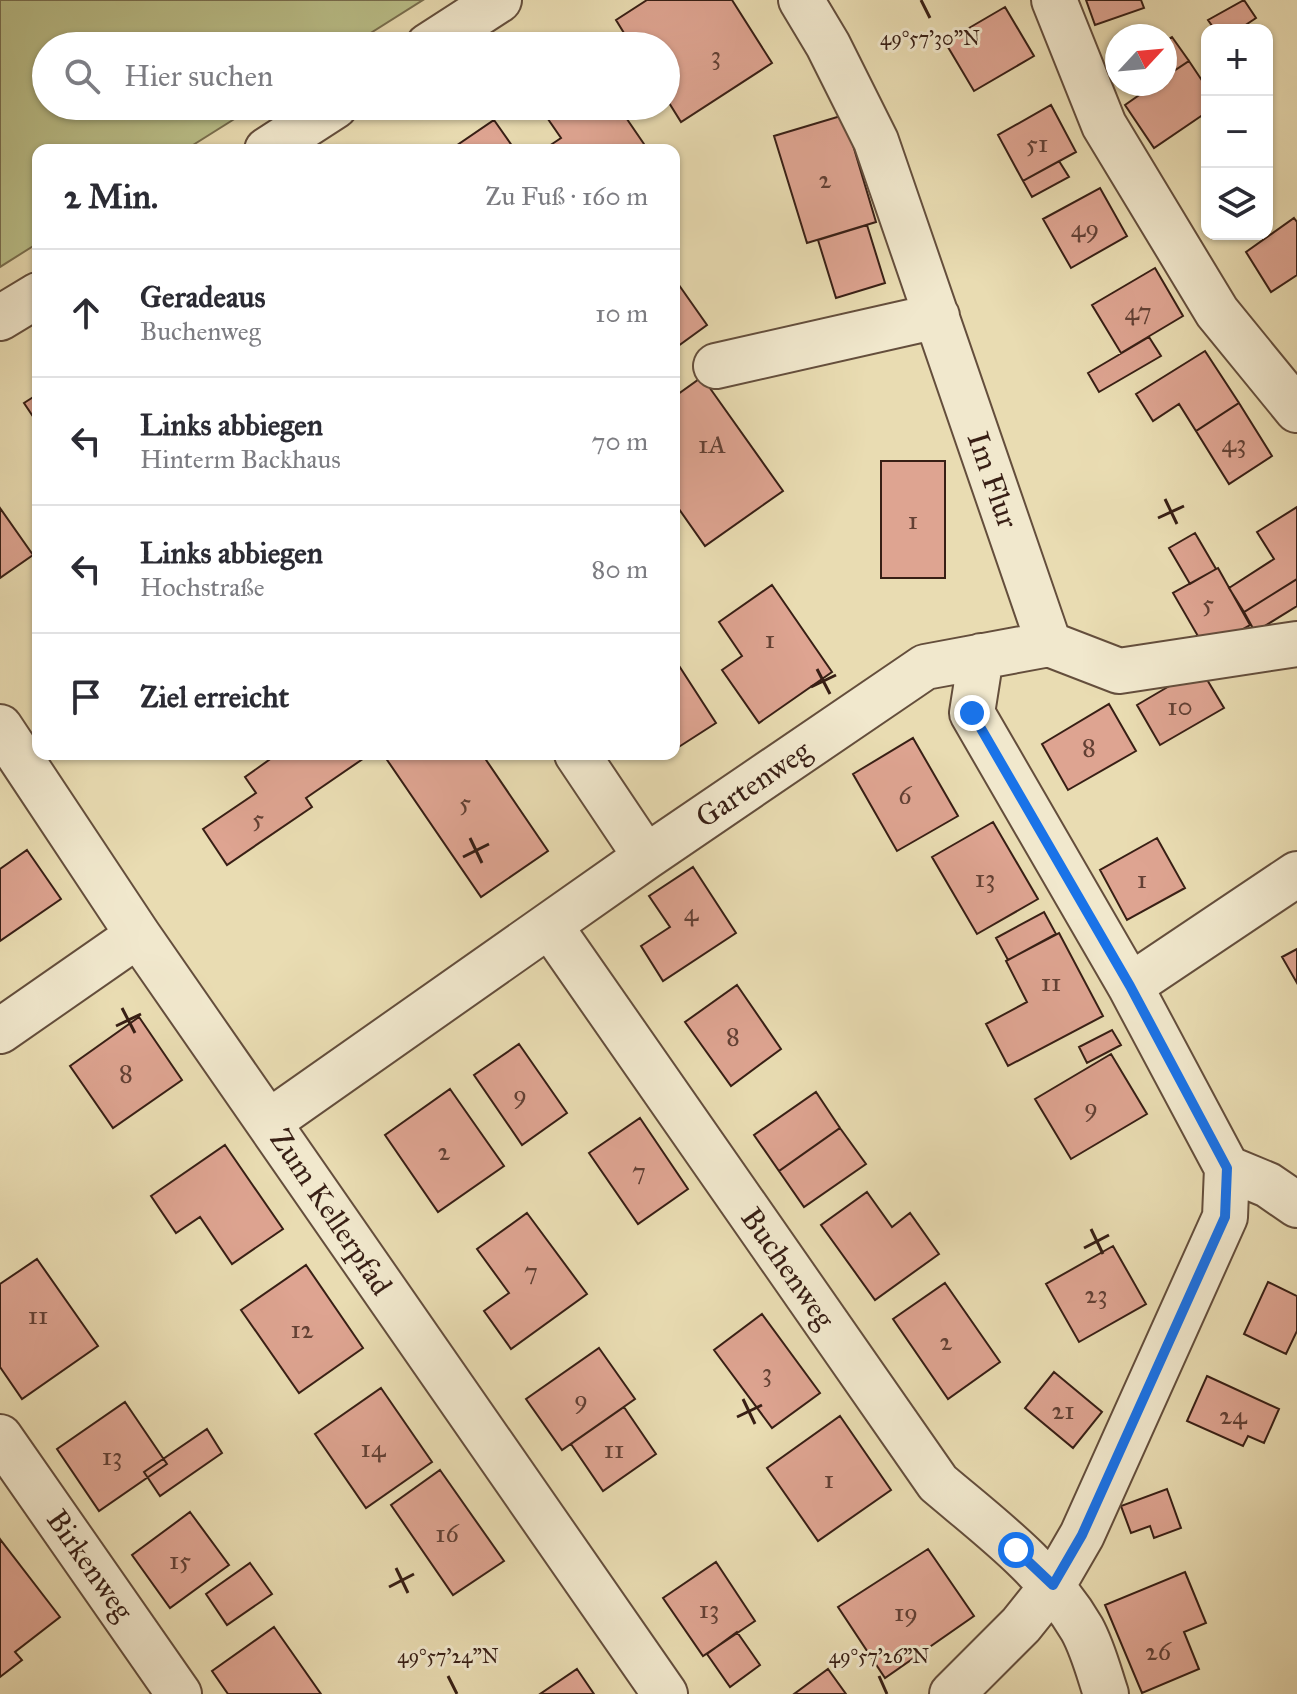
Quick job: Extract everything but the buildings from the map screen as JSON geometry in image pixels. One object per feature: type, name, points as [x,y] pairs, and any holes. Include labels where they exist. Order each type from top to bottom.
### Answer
[{"type":"street","points":[[450,32],[499,0]]},
{"type":"street","name":"Im Flur","points":[[801,0],[828,45],[876,141],[1049,644]]},
{"type":"street","points":[[1054,0],[1104,125],[1217,312],[1297,410]]},
{"type":"street","points":[[276,144],[313,120]]},
{"type":"street","points":[[0,318],[32,299]]},
{"type":"street","points":[[716,366],[937,316]]},
{"type":"street","points":[[1049,644],[1119,671],[1297,644]]},
{"type":"street","name":"Gartenweg","points":[[269,1122],[646,857],[925,667],[1049,644]]},
{"type":"street","points":[[952,1694],[1021,1625],[1053,1585],[1082,1535],[1225,1217],[1227,1168],[1130,986],[972,713],[981,656]]},
{"type":"street","name":"Zum Kellerpfad","points":[[0,727],[138,935],[665,1694]]},
{"type":"street","points":[[581,760],[646,857]]},
{"type":"street","points":[[1130,986],[1297,874]]},
{"type":"street","name":"Buchenweg","points":[[550,926],[938,1483],[1053,1585],[1084,1632],[1106,1694]]},
{"type":"street","points":[[0,1031],[138,935]]},
{"type":"street","points":[[1227,1168],[1268,1185],[1297,1205]]},
{"type":"street","name":"Birkenweg","points":[[0,1437],[179,1694]]},
{"type":"green space","points":[[0,0],[423,0],[372,32],[32,32],[32,120],[233,120],[195,144],[32,144],[32,247],[0,267]]},
{"type":"route","points":[[972,713],[1130,986],[1227,1168],[1225,1217],[1082,1535],[1053,1585],[1016,1550]]}]
